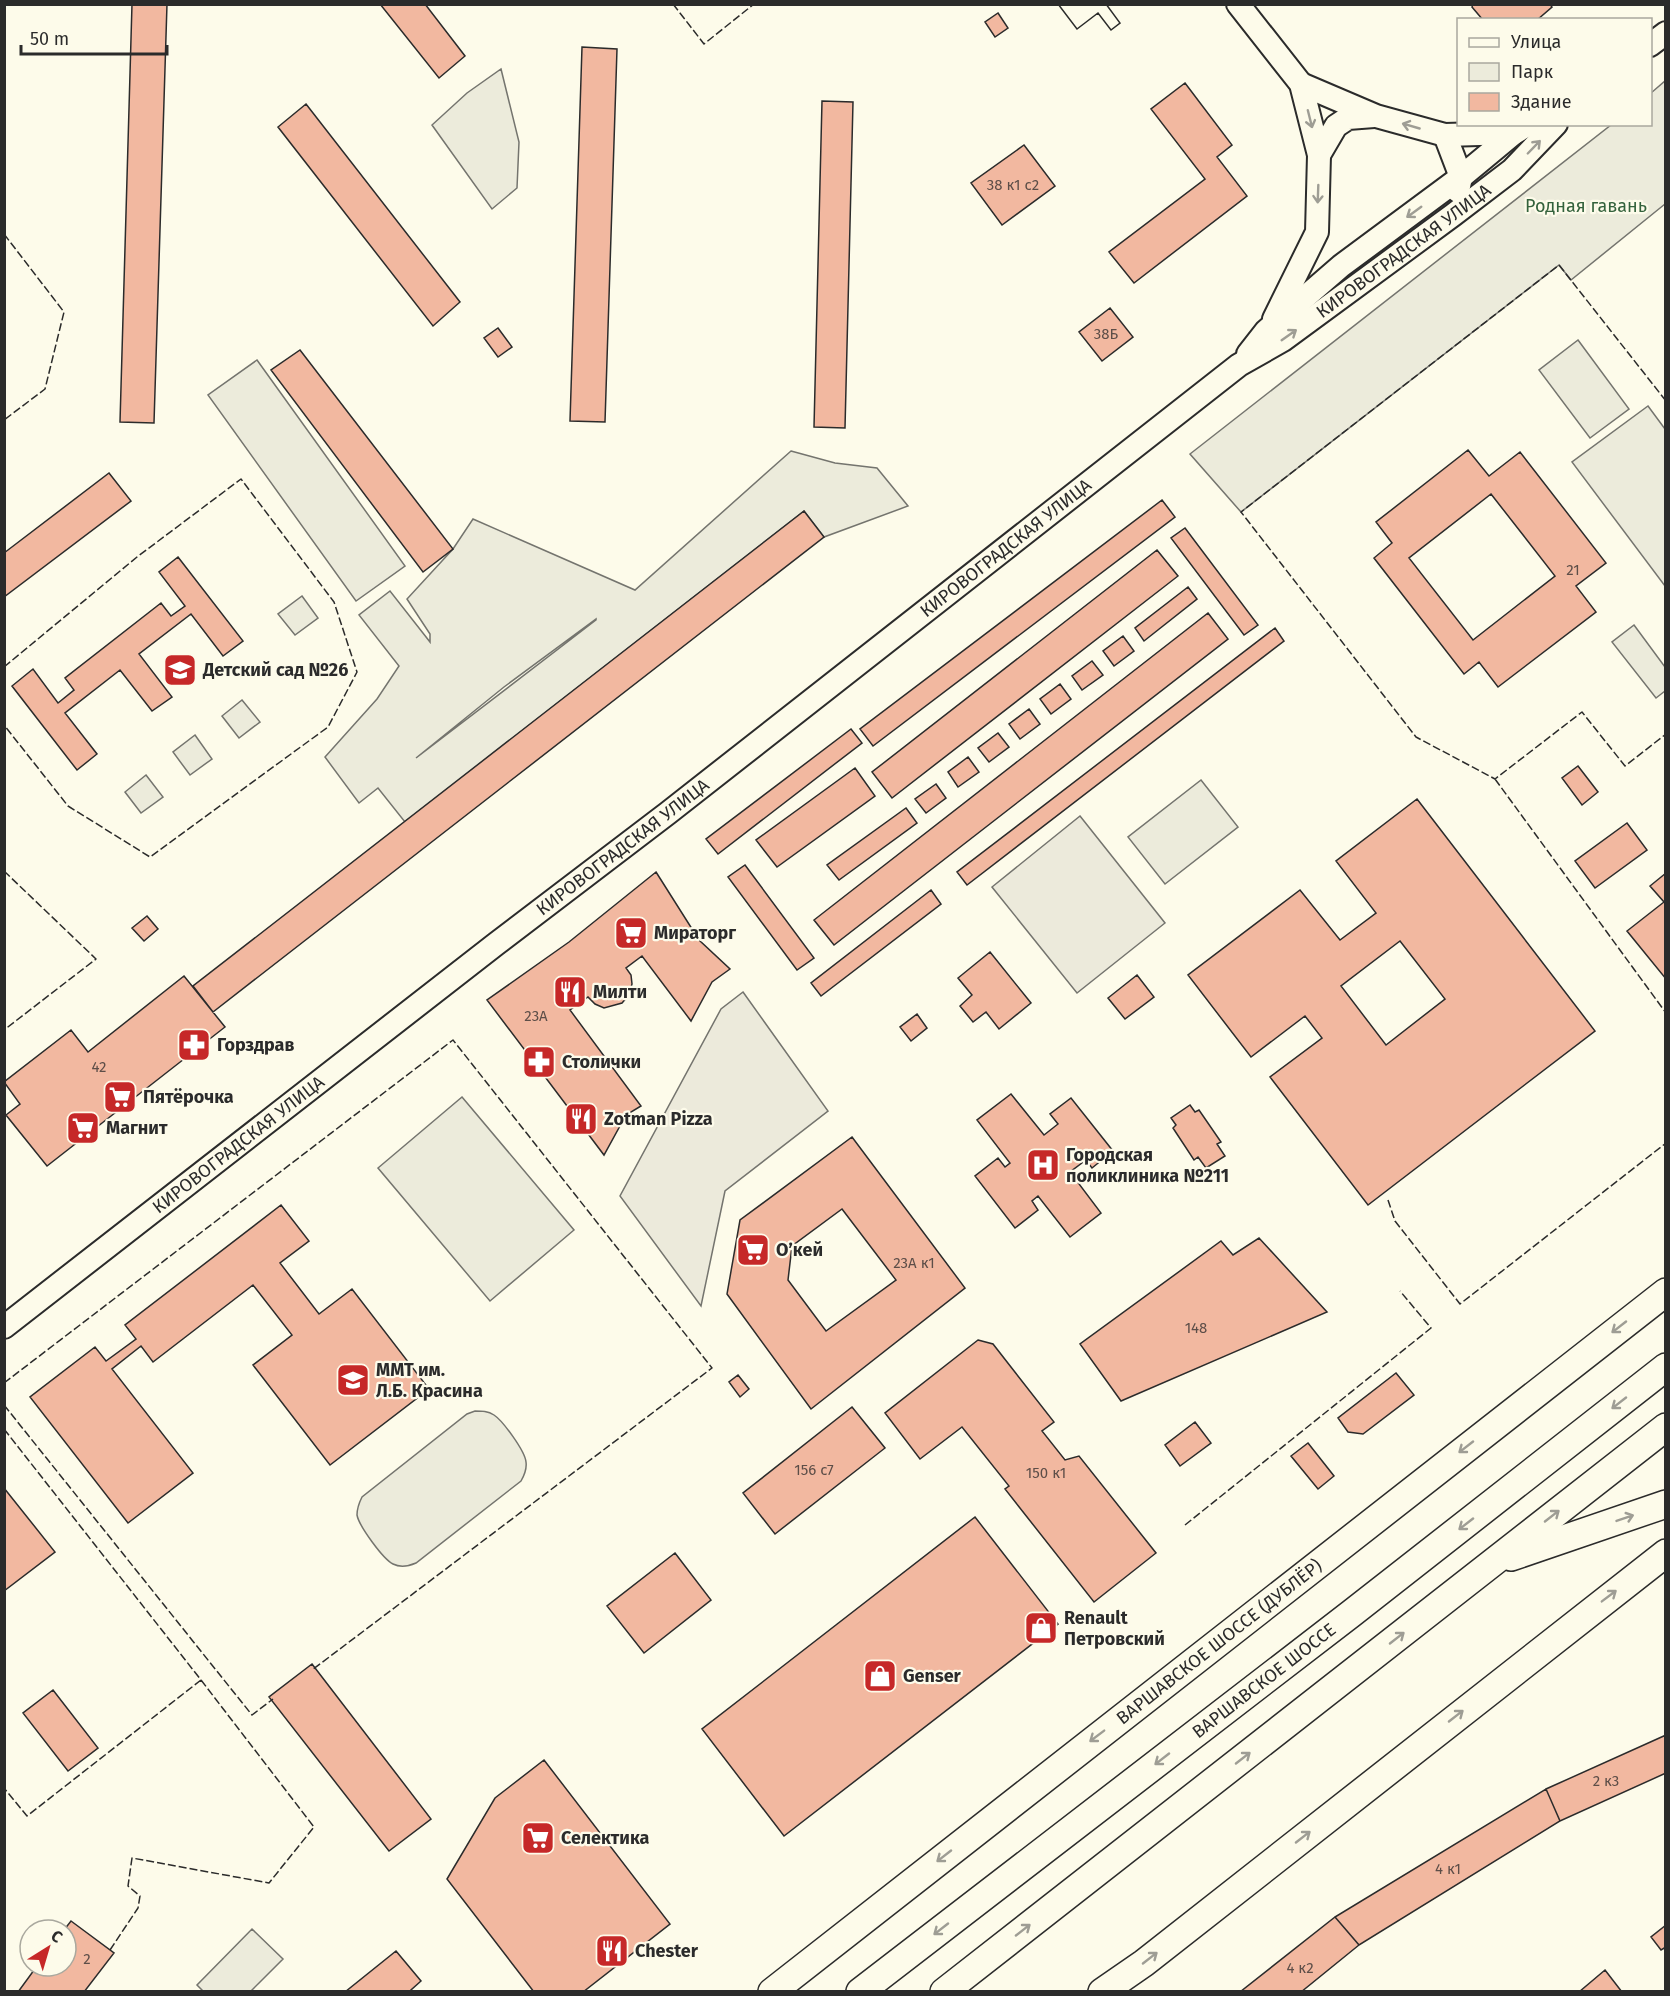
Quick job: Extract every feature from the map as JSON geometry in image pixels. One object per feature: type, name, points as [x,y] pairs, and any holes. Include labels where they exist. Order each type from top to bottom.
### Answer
[{"type":"main road","name":"ВАРШАВСКОЕ ШОССЕ (ДУБЛЁР)","points":[[772,1992],[1665,1292]]},
{"type":"main road","name":"ВАРШАВСКОЕ ШОССЕ","points":[[860,1992],[1352,1614],[1665,1367]]},
{"type":"main road","points":[[944,1992],[1665,1427]]},
{"type":"main road","points":[[1490,1565],[1665,1503]]},
{"type":"main road","points":[[1102,1992],[1143,1963],[1665,1553]]},
{"type":"street","points":[[1238,4],[1301,84],[1319,155],[1317,232],[1279,311],[1266,331]]},
{"type":"street","points":[[1652,43],[1665,33]]},
{"type":"street","points":[[1301,84],[1376,116],[1445,135],[1522,129]]},
{"type":"street","points":[[1319,155],[1336,126],[1348,118],[1376,116]]},
{"type":"street","name":"КИРОВОГРАДСКАЯ УЛИЦА","points":[[4,1327],[496,944],[669,813],[1239,365],[1283,340],[1512,170],[1554,126]]},
{"type":"street","name":"КИРОВОГРАДСКАЯ УЛИЦА","points":[[1239,365],[1266,331],[1341,266],[1522,129]]},
{"type":"street","points":[[1445,135],[1461,177],[1453,215]]},
{"type":"street","points":[[1317,232],[1341,266],[1370,276]]},
{"type":"green space","points":[[501,69],[519,142],[517,188],[492,209],[432,125],[467,93]]},
{"type":"green space","name":"Родная гавань","points":[[1665,81],[1665,204],[1571,280],[1559,265],[1241,512],[1190,454],[1610,126],[1652,126],[1652,92]]},
{"type":"green space","points":[[1578,340],[1629,409],[1590,438],[1539,370]]},
{"type":"green space","points":[[257,360],[405,566],[356,601],[208,395]]},
{"type":"green space","points":[[1648,406],[1665,429],[1665,586],[1572,462]]},
{"type":"green space","points":[[791,451],[835,463],[877,468],[908,506],[824,537],[804,511],[405,822],[378,788],[359,803],[325,757],[377,699],[399,666],[359,615],[390,591],[430,642],[430,634],[407,599],[453,549],[473,519],[635,590]],"holes":[[[596,620],[416,758],[504,687]]]},
{"type":"green space","points":[[302,596],[318,618],[295,635],[278,614]]},
{"type":"green space","points":[[1634,625],[1665,667],[1665,691],[1656,698],[1612,642]]},
{"type":"green space","points":[[242,700],[260,722],[239,738],[222,716]]},
{"type":"green space","points":[[195,735],[212,759],[190,775],[173,752]]},
{"type":"green space","points":[[146,775],[163,797],[141,813],[125,792]]},
{"type":"green space","points":[[1201,780],[1238,827],[1165,884],[1128,837]]},
{"type":"green space","points":[[462,1097],[574,1230],[490,1301],[378,1168]]},
{"type":"green space","points":[[475,1411],[494,1415],[513,1437],[526,1462],[521,1481],[416,1563],[405,1566],[393,1564],[378,1549],[359,1520],[357,1510],[362,1497],[467,1414]]},
{"type":"green space","points":[[252,1929],[283,1959],[251,1991],[203,1991],[197,1985]]},
{"type":"shaded area","points":[[1080,816],[1165,923],[1077,993],[992,887]]},
{"type":"shaded area","points":[[743,992],[828,1111],[725,1191],[701,1306],[620,1196],[721,1009]]},
{"type":"building","points":[[132,4],[167,4],[154,423],[120,422]]},
{"type":"building","points":[[380,4],[425,4],[465,56],[439,78]]},
{"type":"building","points":[[1058,4],[1106,4],[1120,23],[1111,30],[1098,13],[1077,29]]},
{"type":"building","points":[[1058,4],[1106,4],[1120,23],[1111,30],[1098,13],[1077,29]]},
{"type":"building","points":[[1473,4],[1550,4],[1552,7],[1539,18],[1481,18],[1472,7]]},
{"type":"building","points":[[998,13],[1008,28],[995,37],[985,22]]},
{"type":"building","points":[[582,47],[617,49],[605,422],[570,421]]},
{"type":"building","points":[[1185,83],[1232,145],[1217,157],[1247,196],[1134,283],[1109,252],[1205,179],[1151,109]]},
{"type":"building","points":[[822,101],[853,102],[845,428],[814,427]]},
{"type":"building","points":[[306,104],[460,302],[433,326],[278,127]]},
{"type":"building","points":[[1024,145],[1055,186],[1002,225],[971,183]]},
{"type":"building","points":[[1110,308],[1133,337],[1102,361],[1079,332]]},
{"type":"building","points":[[498,328],[512,347],[498,357],[484,338]]},
{"type":"building","points":[[300,350],[453,549],[423,572],[271,370]]},
{"type":"building","points":[[1468,450],[1489,476],[1520,452],[1606,563],[1576,586],[1596,612],[1498,687],[1479,662],[1464,674],[1374,558],[1392,543],[1376,522]],"holes":[[[1491,494],[1555,576],[1473,640],[1409,558]]]},
{"type":"building","points":[[109,473],[131,501],[4,597],[4,553]]},
{"type":"building","points":[[1162,500],[1175,517],[873,746],[860,729]]},
{"type":"building","points":[[804,511],[824,537],[213,1012],[193,986]]},
{"type":"building","points":[[1185,528],[1258,625],[1244,635],[1171,538]]},
{"type":"building","points":[[1157,550],[1178,576],[892,798],[872,772]]},
{"type":"building","points":[[178,557],[243,641],[223,656],[191,614],[139,654],[172,697],[152,711],[120,670],[65,713],[97,754],[77,770],[12,686],[33,669],[58,703],[74,690],[65,678],[161,603],[171,616],[185,606],[159,572]]},
{"type":"building","points":[[1188,587],[1197,599],[1144,641],[1135,628]]},
{"type":"building","points":[[1208,613],[1228,639],[834,945],[814,920]]},
{"type":"building","points":[[1275,628],[1284,641],[967,885],[957,872]]},
{"type":"building","points":[[1123,636],[1134,651],[1114,666],[1103,651]]},
{"type":"building","points":[[1092,661],[1103,675],[1082,690],[1072,676]]},
{"type":"building","points":[[1060,684],[1071,699],[1051,714],[1040,699]]},
{"type":"building","points":[[1029,709],[1040,724],[1020,739],[1009,724]]},
{"type":"building","points":[[851,729],[862,743],[718,854],[706,839]]},
{"type":"building","points":[[998,733],[1009,747],[989,762],[978,748]]},
{"type":"building","points":[[968,757],[979,772],[958,787],[948,772]]},
{"type":"building","points":[[1578,766],[1598,792],[1582,805],[1562,778]]},
{"type":"building","points":[[855,768],[875,796],[777,867],[756,840]]},
{"type":"building","points":[[936,784],[946,798],[926,813],[915,799]]},
{"type":"building","points":[[1417,799],[1595,1031],[1368,1205],[1270,1077],[1322,1038],[1305,1016],[1251,1057],[1188,975],[1300,890],[1340,940],[1376,913],[1336,861]],"holes":[[[1400,941],[1445,999],[1386,1045],[1341,986]]]},
{"type":"building","points":[[906,808],[917,823],[839,880],[827,865]]},
{"type":"building","points":[[1627,823],[1647,850],[1595,888],[1575,861]]},
{"type":"building","points":[[745,865],[814,958],[797,970],[728,877]]},
{"type":"building","points":[[656,872],[699,940],[730,969],[712,982],[691,1021],[642,956],[626,968],[631,975],[632,984],[629,995],[622,1003],[604,1008],[595,1004],[588,997],[570,1010],[641,1106],[626,1115],[604,1155],[487,1000],[569,942]]},
{"type":"building","points":[[1666,873],[1666,979],[1627,931],[1664,902],[1650,886]]},
{"type":"building","points":[[931,890],[941,904],[821,996],[811,983]]},
{"type":"building","points":[[147,916],[158,929],[144,941],[132,928]]},
{"type":"building","points":[[990,952],[1031,1003],[999,1029],[986,1012],[973,1022],[960,1006],[972,995],[958,978]]},
{"type":"building","points":[[1137,975],[1154,997],[1125,1019],[1108,998]]},
{"type":"building","points":[[184,976],[225,1027],[47,1166],[6,1115],[20,1104],[4,1082],[71,1030],[88,1052]]},
{"type":"building","points":[[917,1014],[927,1028],[911,1041],[900,1027]]},
{"type":"building","name":"Городская поликлиника №211","points":[[1011,1094],[1044,1135],[1058,1124],[1050,1114],[1071,1098],[1113,1151],[1092,1168],[1086,1160],[1070,1172],[1101,1213],[1070,1237],[1038,1196],[1032,1201],[1038,1210],[1015,1228],[975,1176],[998,1158],[1005,1167],[1010,1163],[977,1120]]},
{"type":"building","points":[[1190,1105],[1195,1112],[1199,1110],[1221,1142],[1217,1144],[1225,1156],[1206,1168],[1198,1157],[1194,1160],[1173,1128],[1176,1125],[1171,1118]]},
{"type":"building","points":[[852,1137],[965,1288],[811,1409],[727,1294],[740,1220]],"holes":[[[842,1209],[896,1280],[826,1331],[788,1280],[792,1246]]]},
{"type":"building","points":[[281,1205],[309,1241],[280,1263],[319,1314],[352,1289],[429,1389],[330,1465],[253,1365],[292,1335],[253,1285],[153,1362],[141,1346],[112,1369],[193,1473],[128,1523],[30,1397],[95,1347],[106,1361],[136,1339],[125,1325]]},
{"type":"building","points":[[1259,1238],[1327,1312],[1121,1401],[1080,1344],[1221,1241],[1233,1255]]},
{"type":"building","points":[[978,1340],[993,1344],[1054,1422],[1042,1431],[1065,1460],[1079,1456],[1156,1553],[1094,1602],[1005,1489],[1009,1486],[962,1427],[920,1459],[885,1413]]},
{"type":"building","points":[[1396,1373],[1414,1395],[1363,1434],[1348,1432],[1338,1418]]},
{"type":"building","points":[[738,1375],[749,1389],[740,1397],[729,1382]]},
{"type":"building","points":[[852,1407],[885,1448],[775,1534],[743,1493]]},
{"type":"building","points":[[1195,1422],[1211,1443],[1180,1466],[1165,1445]]},
{"type":"building","points":[[1308,1443],[1334,1476],[1318,1489],[1291,1456]]},
{"type":"building","points":[[4,1488],[55,1552],[4,1591]]},
{"type":"building","name":"Genser","points":[[975,1517],[1058,1624],[784,1836],[702,1729]]},
{"type":"building","points":[[675,1553],[711,1600],[644,1653],[607,1606]]},
{"type":"building","points":[[312,1664],[431,1819],[389,1851],[269,1697]]},
{"type":"building","points":[[53,1690],[98,1748],[68,1771],[23,1713]]},
{"type":"building","points":[[1666,1735],[1666,1773],[1560,1821],[1546,1789]]},
{"type":"building","name":"Селектика","points":[[544,1760],[670,1924],[583,1992],[534,1992],[447,1879],[495,1798]]},
{"type":"building","points":[[1546,1789],[1560,1821],[1359,1945],[1335,1917]]},
{"type":"building","points":[[1335,1917],[1359,1945],[1301,1992],[1240,1992]]},
{"type":"building","points":[[1666,1925],[1666,1947],[1661,1950],[1651,1937]]},
{"type":"building","points":[[78,1926],[114,1953],[84,1992],[18,1992],[28,1978],[78,1978]]},
{"type":"building","points":[[396,1951],[421,1981],[411,1990],[412,1992],[345,1992]]},
{"type":"building","points":[[1605,1970],[1622,1992],[1579,1992]]},
{"type":"fence","points":[[673,4],[704,44],[754,4]]},
{"type":"fence","points":[[4,234],[64,312],[45,389],[4,420]]},
{"type":"fence","points":[[1666,401],[1559,265],[1241,512],[1416,737],[1495,779],[1582,712],[1625,766],[1666,734]]},
{"type":"fence","points":[[4,667],[137,557],[241,479],[334,602],[357,672],[328,727],[150,857],[68,806],[4,725]]},
{"type":"fence","points":[[1495,779],[1666,1013]]},
{"type":"fence","points":[[4,871],[96,959],[4,1030]]},
{"type":"fence","points":[[4,1383],[453,1040],[712,1368],[312,1670]]},
{"type":"fence","points":[[1388,1200],[1395,1221],[1460,1304],[1666,1143]]},
{"type":"fence","points":[[1185,1525],[1431,1328],[1400,1291]]},
{"type":"fence","points":[[4,1405],[252,1715],[273,1699]]},
{"type":"fence","points":[[4,1429],[201,1680],[27,1816],[4,1788]]},
{"type":"fence","points":[[110,1950],[138,1908],[140,1896],[128,1886],[132,1858],[269,1883],[314,1827],[201,1680]]},
{"type":"place","name":"Детский сад №26","points":[[180,670]]},
{"type":"place","name":"Мираторг","points":[[631,933]]},
{"type":"place","name":"Милти","points":[[570,992]]},
{"type":"place","name":"Горздрав","points":[[194,1045]]},
{"type":"place","name":"Столички","points":[[539,1062]]},
{"type":"place","name":"Пятёрочка","points":[[120,1097]]},
{"type":"place","name":"Zotman Pizza","points":[[581,1119]]},
{"type":"place","name":"Магнит","points":[[83,1128]]},
{"type":"place","name":"Городская поликлиника №211","points":[[1043,1165]]},
{"type":"place","name":"О’кей","points":[[753,1250]]},
{"type":"place","name":"ММТ им. Л.Б. Красина","points":[[353,1380]]},
{"type":"place","name":"Renault Петровский","points":[[1041,1628]]},
{"type":"place","name":"Genser","points":[[880,1676]]},
{"type":"place","name":"Селектика","points":[[538,1838]]},
{"type":"place","name":"Chester","points":[[612,1951]]}]
